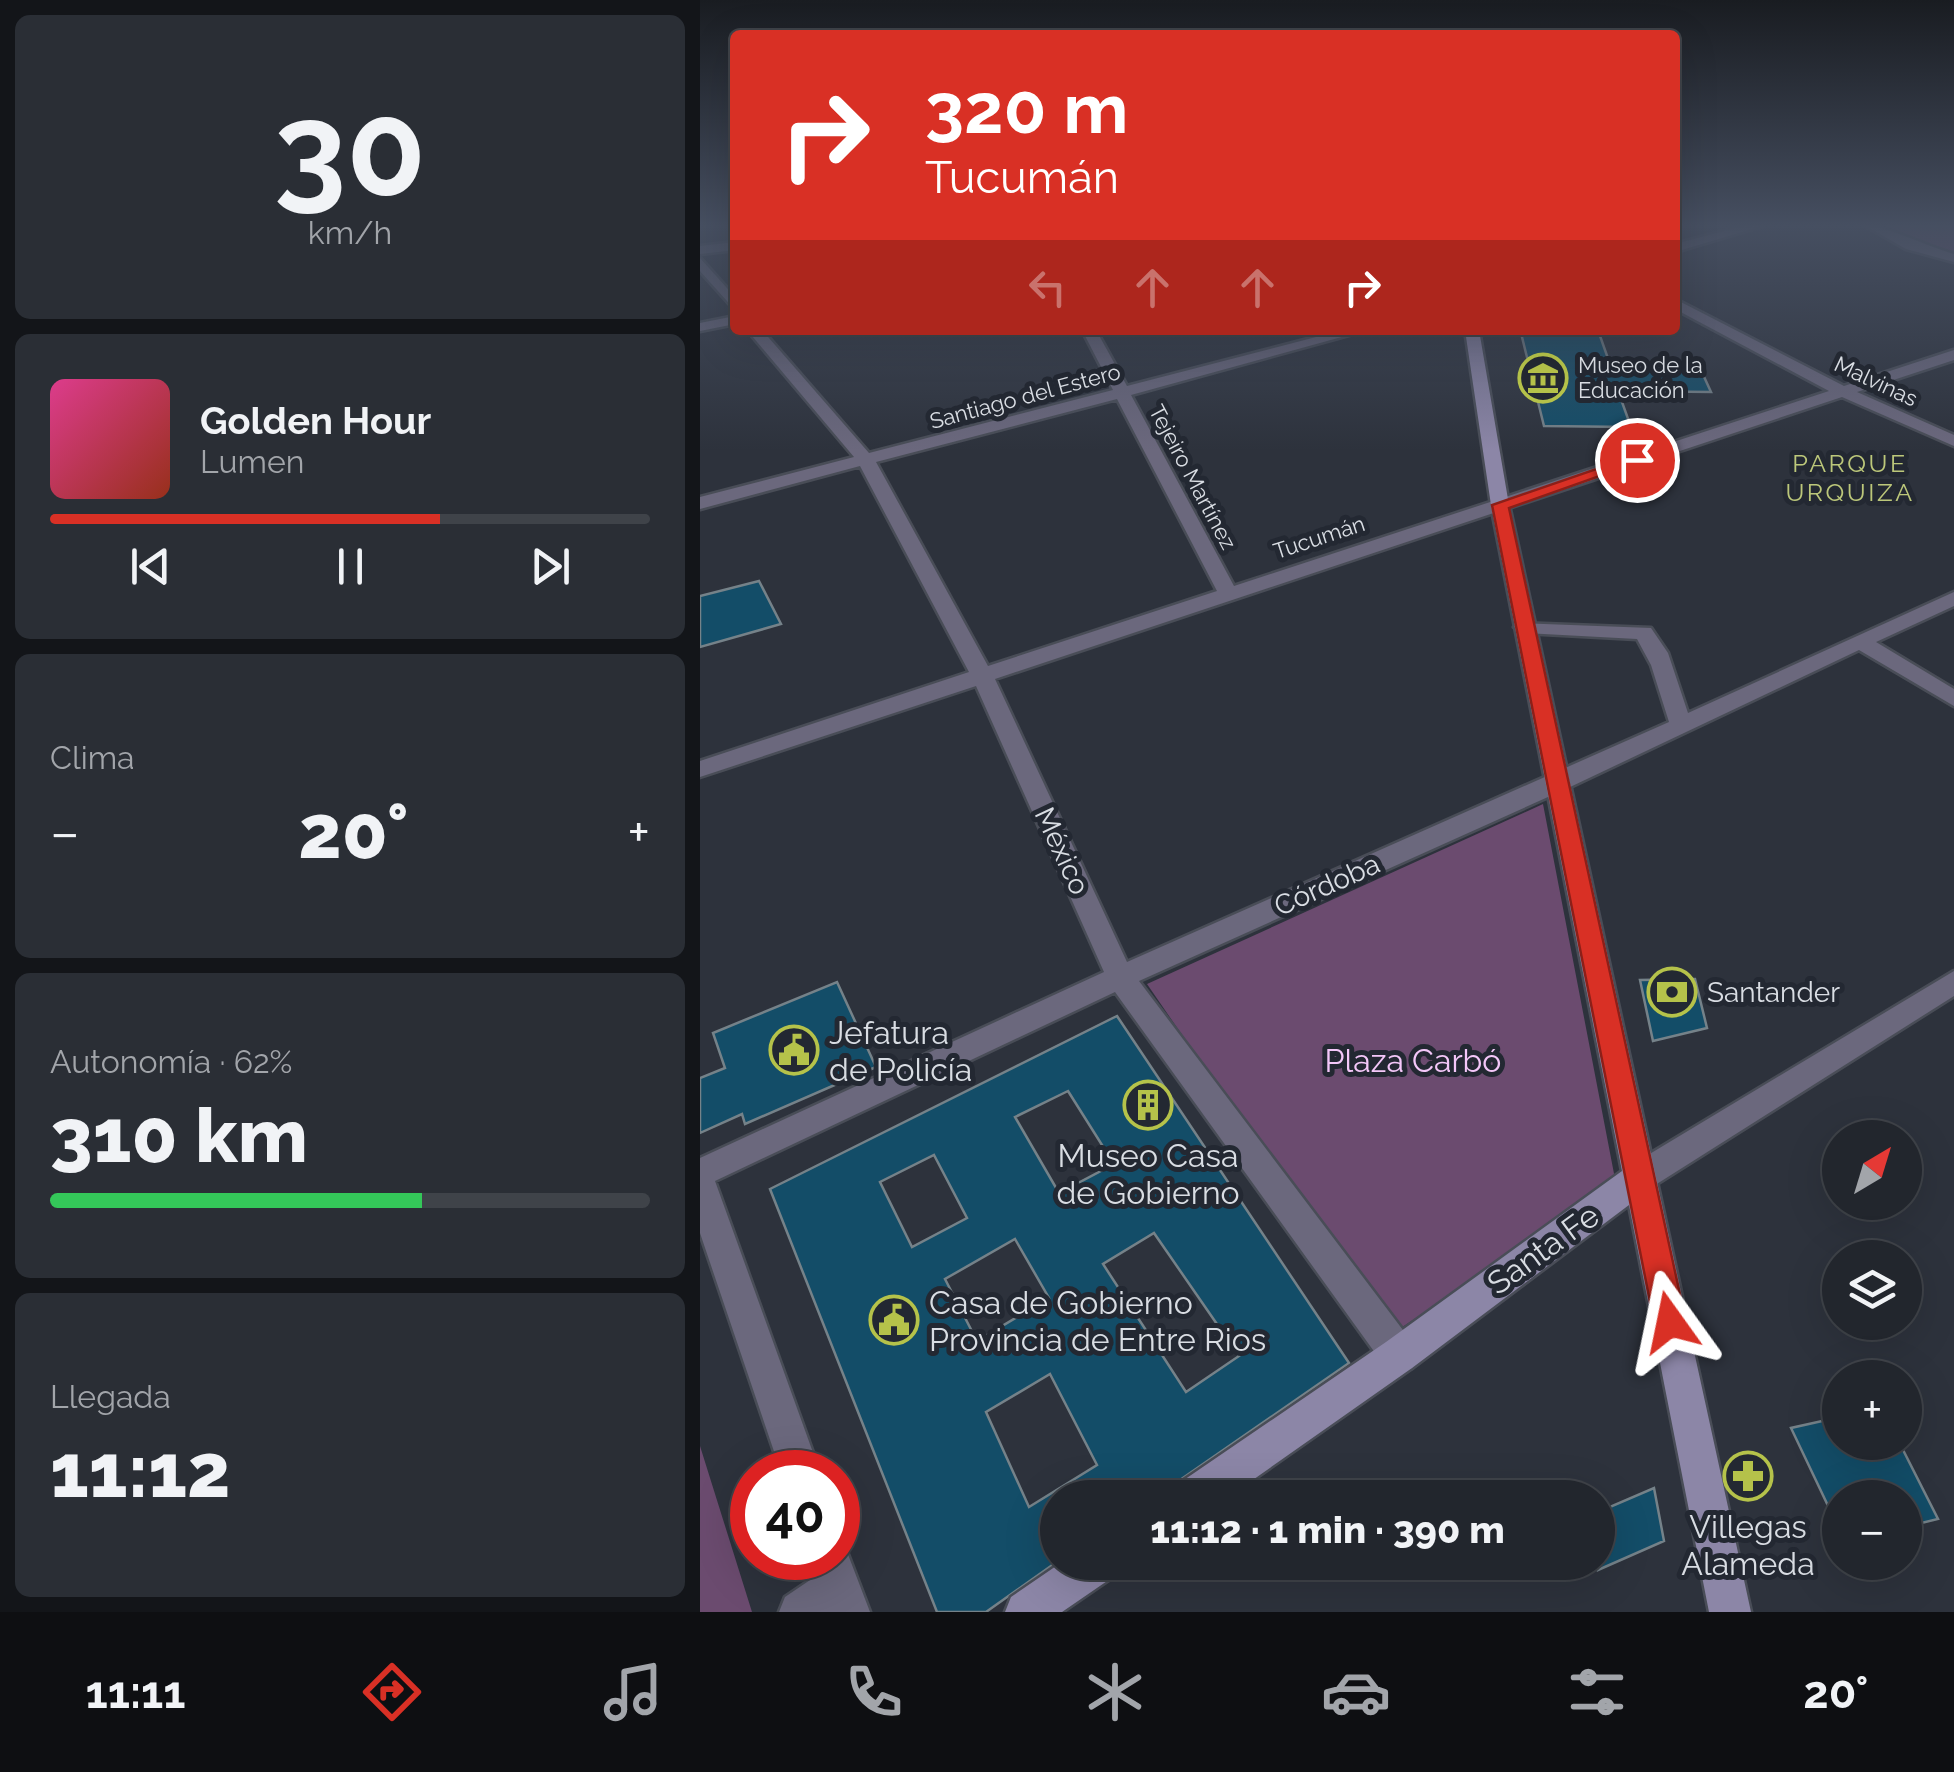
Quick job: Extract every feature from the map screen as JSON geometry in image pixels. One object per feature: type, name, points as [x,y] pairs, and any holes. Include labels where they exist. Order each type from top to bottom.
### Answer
[{"type":"street","name":"Malvinas","points":[[1680,306],[1843,392],[1954,441]]},
{"type":"street","points":[[700,327],[730,321]]},
{"type":"street","name":"México","points":[[758,335],[866,460],[982,676],[1120,976],[1399,1355]]},
{"type":"street","name":"Tejeiro Martínez","points":[[1092,335],[1228,593]]},
{"type":"street","name":"Santiago del Estero","points":[[700,503],[1341,335]]},
{"type":"street","points":[[1473,335],[1500,505],[1730,1612]]},
{"type":"street","name":"Tucumán","points":[[700,769],[1954,355]]},
{"type":"street","name":"Córdoba","points":[[700,1172],[1120,976],[1560,782],[1954,598]]},
{"type":"street","points":[[1525,627],[1642,633],[1656,647],[1682,726]]},
{"type":"street","points":[[1862,643],[1954,700]]},
{"type":"street","name":"Santa Fe","points":[[1218,1480],[1399,1355],[1640,1177],[1954,982]]},
{"type":"street","points":[[700,1184],[792,1450]]},
{"type":"street","points":[[1026,1612],[1072,1580]]},
{"type":"street","points":[[800,1612],[839,1585]]},
{"type":"green space","name":"Plaza Carbó","points":[[1543,804],[1616,1184],[1389,1336],[1147,984]]},
{"type":"green space","points":[[700,1446],[730,1542],[730,1580],[742,1580],[752,1612],[700,1612]]},
{"type":"building","points":[[1521,335],[1600,335],[1611,367],[1700,368],[1711,392],[1618,391],[1631,427],[1544,426]]},
{"type":"building","points":[[759,581],[781,624],[700,647],[700,596]]},
{"type":"building","points":[[1695,979],[1707,1028],[1653,1041],[1640,980]]},
{"type":"building","name":"Jefatura de Policía","points":[[837,982],[876,1067],[745,1124],[742,1114],[700,1133],[700,1078],[725,1068],[713,1033]]},
{"type":"building","name":"Casa de Gobierno Provincia de Entre Rios","points":[[1117,1016],[1349,1363],[1180,1480],[1073,1480],[1097,1465],[1050,1374],[986,1412],[1029,1507],[1040,1500],[1040,1574],[986,1612],[937,1612],[770,1189]],"holes":[[[1068,1091],[1114,1164],[1059,1193],[1015,1117]],[[934,1155],[967,1218],[912,1247],[880,1182]],[[1154,1233],[1239,1356],[1186,1392],[1103,1264]],[[1015,1239],[1049,1298],[977,1341],[945,1279]]]},
{"type":"building","points":[[1822,1421],[1822,1460],[1908,1460],[1918,1480],[1822,1480],[1822,1493],[1791,1428]]},
{"type":"building","points":[[1922,1487],[1938,1519],[1922,1523]]},
{"type":"building","points":[[1654,1488],[1664,1541],[1615,1563],[1615,1505]]},
{"type":"place","name":"Museo de la Educación","points":[[1543,378]]},
{"type":"place","name":"Santander","points":[[1672,992]]},
{"type":"place","name":"Jefatura de Policía","points":[[794,1050]]},
{"type":"place","name":"Museo Casa de Gobierno","points":[[1148,1105]]},
{"type":"place","name":"Casa de Gobierno Provincia de Entre Rios","points":[[894,1320]]},
{"type":"place","name":"Villegas Alameda","points":[[1748,1476]]},
{"type":"district","name":"PARQUE URQUIZA","points":[[1850,478]]},
{"type":"route","points":[[1637,460],[1500,505],[1670,1322]]}]
